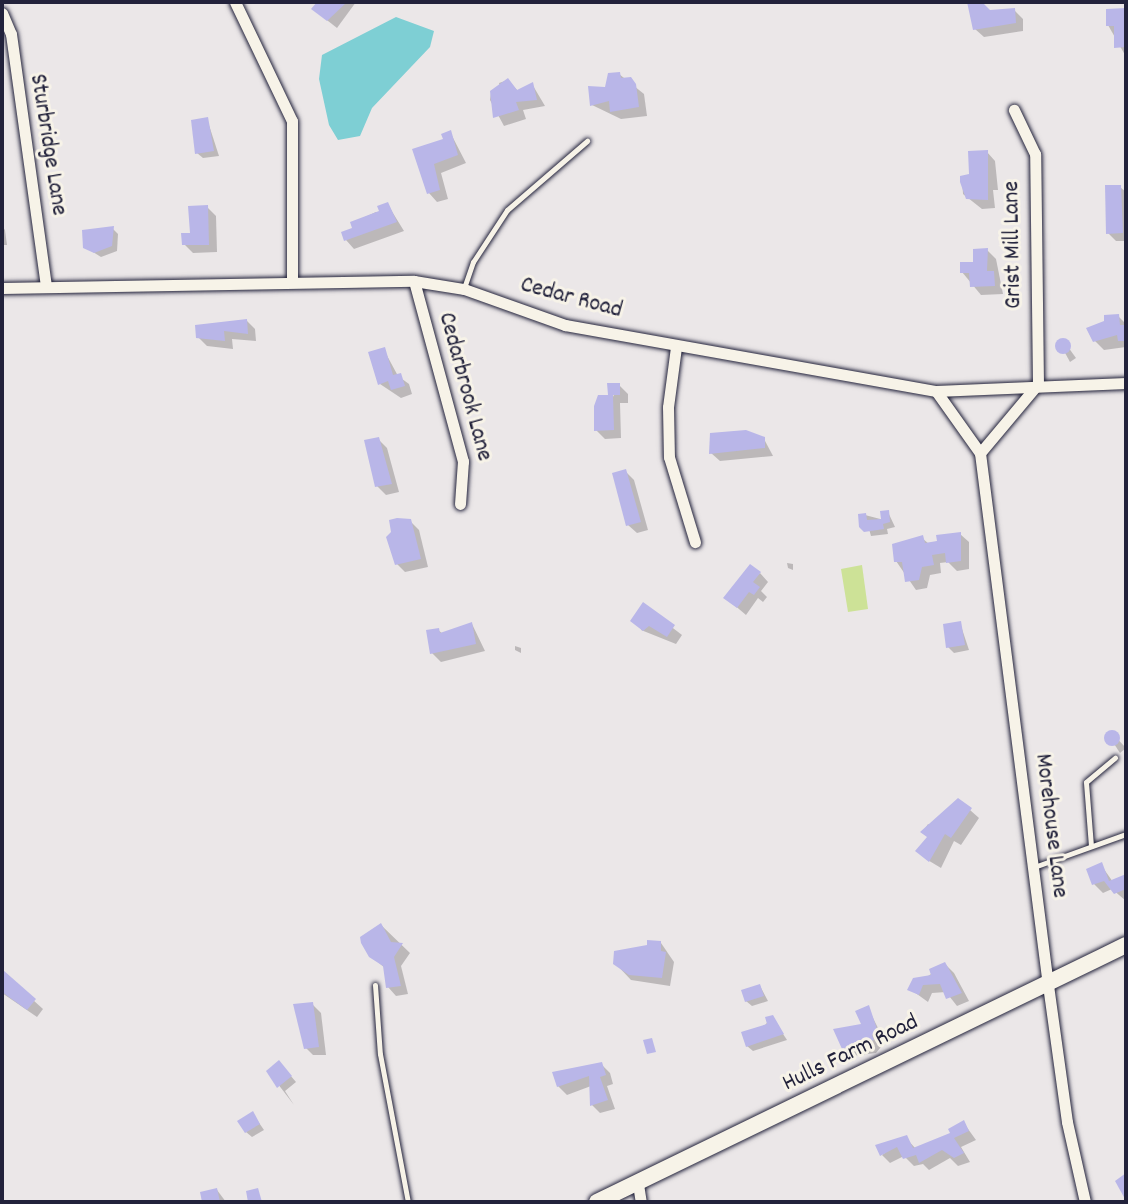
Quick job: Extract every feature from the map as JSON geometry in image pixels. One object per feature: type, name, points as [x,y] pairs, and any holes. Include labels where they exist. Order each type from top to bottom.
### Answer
[{"type":"main road","name":"Hulls Farm Road","points":[[597,1202],[1126,945]]},
{"type":"street","points":[[235,2],[292,121],[292,279]]},
{"type":"street","name":"Sturbridge Lane","points":[[2,13],[11,34],[46,286]]},
{"type":"street","name":"Grist Mill Lane","points":[[1014,110],[1035,154],[1038,384]]},
{"type":"street","name":"Cedar Road","points":[[2,288],[117,289],[292,279],[414,281],[464,289],[565,325],[936,391],[1038,384],[1126,383]]},
{"type":"street","name":"Cedarbrook Lane","points":[[414,281],[463,461],[460,504]]},
{"type":"street","points":[[676,347],[668,407],[669,457],[695,542]]},
{"type":"street","points":[[980,453],[1038,384]]},
{"type":"street","name":"Morehouse Lane","points":[[936,391],[980,453],[1067,1122],[1085,1202]]},
{"type":"street","points":[[638,1184],[641,1202]]},
{"type":"lane","points":[[464,289],[473,262],[507,210],[587,141]]},
{"type":"lane","points":[[1091,846],[1086,782],[1115,758]]},
{"type":"lane","points":[[1033,868],[1126,834]]},
{"type":"lane","points":[[375,985],[380,1054],[408,1202]]},
{"type":"green space","points":[[862,565],[868,609],[848,612],[841,569]]},
{"type":"water","points":[[396,17],[434,31],[430,47],[372,108],[360,136],[338,140],[329,125],[319,79],[322,55]]},
{"type":"building","points":[[317,2],[347,2],[327,21],[311,9]]},
{"type":"building","points":[[967,2],[982,2],[990,10],[1015,8],[1016,23],[973,30]]},
{"type":"building","points":[[1126,8],[1126,47],[1114,48],[1114,26],[1106,26],[1106,9]]},
{"type":"building","points":[[620,72],[621,78],[631,77],[636,84],[639,107],[610,112],[609,101],[590,106],[588,86],[605,87],[608,73]]},
{"type":"building","points":[[508,78],[517,90],[533,82],[537,100],[516,102],[519,110],[493,118],[490,91]]},
{"type":"building","points":[[208,117],[214,151],[195,154],[191,120]]},
{"type":"building","points":[[451,130],[458,155],[434,164],[440,190],[427,194],[412,149],[443,139],[441,134]]},
{"type":"building","points":[[988,150],[988,200],[966,199],[960,176],[969,174],[968,151]]},
{"type":"building","points":[[1105,185],[1121,185],[1123,233],[1106,234]]},
{"type":"building","points":[[388,202],[397,222],[344,241],[341,232],[352,228],[350,222],[379,211],[377,206]]},
{"type":"building","points":[[208,205],[209,245],[182,245],[181,233],[190,233],[188,206]]},
{"type":"building","points":[[114,226],[112,246],[94,253],[83,248],[82,230]]},
{"type":"building","points":[[988,248],[987,271],[994,271],[995,286],[970,287],[969,273],[960,273],[960,262],[973,262],[973,249]]},
{"type":"building","points":[[1119,314],[1120,325],[1126,325],[1126,341],[1118,341],[1117,335],[1093,342],[1086,328],[1104,321],[1104,315]]},
{"type":"building","points":[[247,319],[248,334],[224,331],[225,341],[196,338],[195,325]]},
{"type":"building","points":[[1060,338],[1066,338],[1071,346],[1069,352],[1060,354],[1055,349],[1055,343]]},
{"type":"building","points":[[385,347],[393,375],[401,373],[405,386],[391,390],[388,381],[378,385],[368,352]]},
{"type":"building","points":[[607,383],[620,383],[620,395],[613,395],[614,430],[594,431],[594,406],[598,395],[608,395]]},
{"type":"building","points":[[746,430],[765,437],[765,448],[709,454],[710,433]]},
{"type":"building","points":[[379,437],[392,484],[375,487],[364,440]]},
{"type":"building","points":[[626,469],[641,522],[626,526],[612,473]]},
{"type":"building","points":[[889,510],[890,522],[883,524],[884,529],[864,532],[859,527],[858,514],[866,513],[867,520],[881,519],[880,511]]},
{"type":"building","points":[[411,519],[421,559],[395,565],[386,537],[391,532],[389,520]]},
{"type":"building","points":[[961,532],[961,561],[946,563],[945,553],[932,555],[934,565],[922,567],[919,580],[905,582],[902,562],[894,562],[892,544],[923,535],[925,543],[937,541],[936,535]]},
{"type":"building","points":[[750,564],[761,572],[753,582],[760,587],[754,595],[749,592],[737,608],[723,598]]},
{"type":"building","points":[[643,602],[675,625],[667,637],[649,626],[643,631],[630,621]]},
{"type":"building","points":[[961,621],[965,645],[946,648],[943,624]]},
{"type":"building","points":[[472,622],[476,644],[430,654],[426,630],[439,628],[440,633]]},
{"type":"building","points":[[1112,730],[1118,732],[1118,744],[1112,746],[1106,744],[1104,738],[1106,732]]},
{"type":"building","points":[[958,798],[972,808],[951,838],[945,834],[929,862],[915,851],[927,837],[920,832]]},
{"type":"building","points":[[1102,862],[1109,881],[1126,874],[1126,889],[1114,894],[1104,881],[1092,885],[1086,869]]},
{"type":"building","points":[[381,923],[391,942],[403,943],[394,957],[401,986],[386,988],[383,966],[369,957],[361,943],[360,937]]},
{"type":"building","points":[[647,940],[661,941],[661,951],[666,952],[662,978],[629,975],[613,964],[614,951],[647,945]]},
{"type":"building","points":[[945,962],[962,993],[946,999],[940,984],[923,985],[919,995],[907,990],[913,978],[931,975],[929,969]]},
{"type":"building","points":[[3,970],[36,999],[27,1010],[2,992]]},
{"type":"building","points":[[760,984],[764,996],[745,1002],[741,990]]},
{"type":"building","points":[[313,1002],[319,1047],[304,1049],[293,1004]]},
{"type":"building","points":[[869,1005],[878,1032],[872,1035],[874,1040],[842,1049],[833,1029],[861,1024],[855,1011]]},
{"type":"building","points":[[773,1015],[784,1034],[746,1047],[741,1032],[767,1024],[765,1017]]},
{"type":"building","points":[[652,1038],[656,1052],[647,1054],[643,1040]]},
{"type":"building","points":[[279,1060],[292,1076],[277,1088],[266,1071]]},
{"type":"building","points":[[602,1062],[606,1075],[600,1077],[608,1100],[590,1106],[589,1076],[557,1087],[552,1072]]},
{"type":"building","points":[[253,1111],[260,1124],[245,1133],[237,1121]]},
{"type":"building","points":[[964,1120],[969,1131],[954,1138],[964,1153],[954,1158],[942,1150],[919,1163],[916,1155],[903,1159],[897,1147],[880,1156],[875,1145],[907,1135],[913,1148],[950,1133],[948,1129]]},
{"type":"building","points":[[1126,1173],[1126,1199],[1125,1199],[1115,1181]]},
{"type":"building","points":[[217,1188],[220,1202],[202,1202],[200,1192]]},
{"type":"building","points":[[258,1188],[262,1202],[248,1202],[246,1191]]}]
